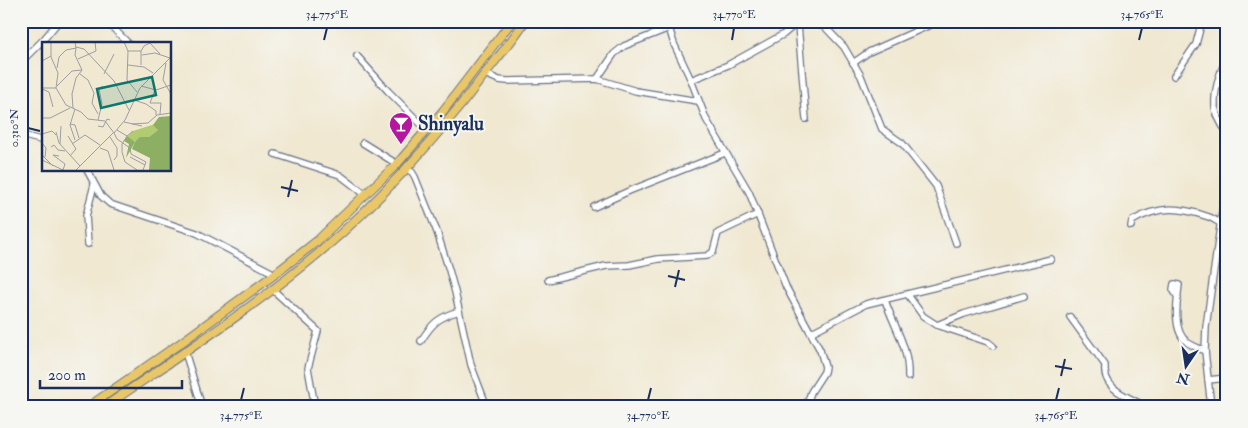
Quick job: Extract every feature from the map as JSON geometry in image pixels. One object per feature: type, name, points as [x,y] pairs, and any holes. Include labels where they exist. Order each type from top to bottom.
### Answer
[{"type":"highway","points":[[88,407],[182,342],[275,274],[317,240],[397,164],[427,130],[512,21]]},
{"type":"highway","points":[[104,407],[185,352],[272,289],[326,246],[382,195],[450,120],[510,44],[525,21]]},
{"type":"highway","points":[[397,164],[406,169]]},
{"type":"street","points":[[21,62],[59,21]]},
{"type":"street","points":[[106,21],[127,42]]},
{"type":"street","points":[[667,21],[674,44],[691,80],[706,119],[749,192],[786,287],[798,313],[812,332],[820,350],[825,367],[821,378],[811,392],[806,407]]},
{"type":"street","points":[[597,79],[618,50],[632,42],[687,21]]},
{"type":"street","points":[[854,63],[876,49],[939,21]]},
{"type":"street","points":[[1174,76],[1196,44],[1202,21]]},
{"type":"street","points":[[691,80],[728,65],[784,34],[795,25],[811,24],[825,27],[844,47],[854,63],[882,129],[902,143],[936,186],[956,243]]},
{"type":"street","points":[[795,25],[806,120]]},
{"type":"street","points":[[357,56],[388,91],[427,130]]},
{"type":"street","points":[[1227,59],[1223,65],[1215,107],[1227,133]]},
{"type":"street","points":[[485,74],[507,81],[597,79],[636,91],[698,101]]},
{"type":"street","points":[[21,135],[42,140]]},
{"type":"street","points":[[363,143],[397,164]]},
{"type":"street","points":[[275,154],[340,175],[366,195]]},
{"type":"street","points":[[594,207],[629,191],[725,154]]},
{"type":"street","points":[[406,169],[415,176],[437,232],[456,292],[471,365],[487,407]]},
{"type":"street","points":[[87,171],[101,196],[110,204],[197,233],[275,274]]},
{"type":"street","points":[[88,244],[86,216],[94,185]]},
{"type":"street","points":[[1211,407],[1205,351],[1206,327],[1224,225],[1223,205],[1227,192]]},
{"type":"street","points":[[1131,226],[1132,221],[1153,211],[1176,208],[1212,218],[1224,225]]},
{"type":"street","points":[[548,280],[606,266],[707,256],[713,252],[718,233],[758,214]]},
{"type":"street","points":[[812,332],[866,304],[1051,259]]},
{"type":"street","points":[[272,289],[318,331],[308,368],[315,407]]},
{"type":"street","points":[[908,295],[923,316],[937,324],[988,342],[994,346]]},
{"type":"street","points":[[937,324],[1024,296]]},
{"type":"street","points":[[1178,298],[1178,327],[1181,336],[1186,342],[1205,351]]},
{"type":"street","points":[[885,300],[908,357],[908,377]]},
{"type":"street","points":[[421,341],[436,321],[459,311]]},
{"type":"street","points":[[1070,317],[1106,365],[1105,374],[1114,388],[1126,398],[1146,407]]},
{"type":"street","points":[[185,352],[202,407]]},
{"type":"street","points":[[1208,380],[1227,378]]},
{"type":"place","name":"Shinyalu","points":[[401,145]]}]
